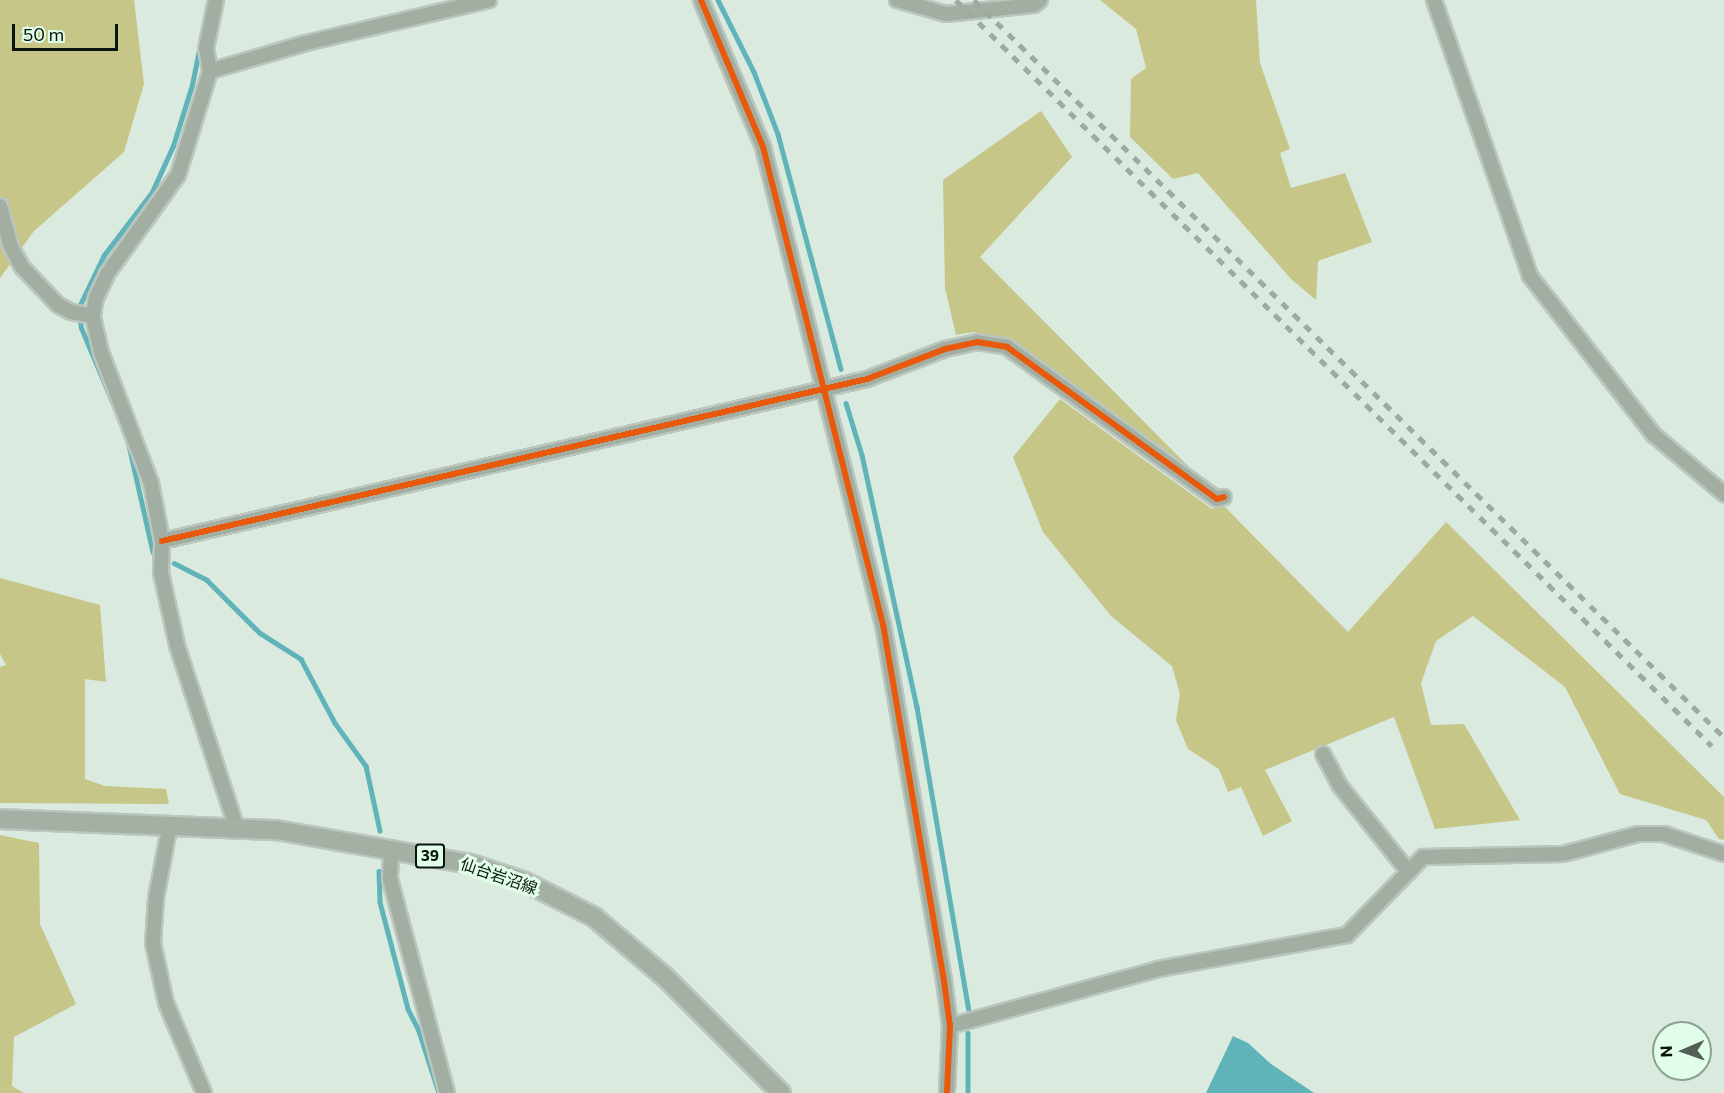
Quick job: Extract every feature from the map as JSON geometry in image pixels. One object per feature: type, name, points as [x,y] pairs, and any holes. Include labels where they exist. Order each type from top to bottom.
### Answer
[{"type":"main road","name":"仙台岩沼線","points":[[0,819],[236,826],[391,848],[471,864],[525,882],[594,917],[665,977],[781,1093]]},
{"type":"street","points":[[83,314],[107,274],[178,175],[210,71],[206,49],[216,0]]},
{"type":"street","points":[[210,71],[306,43],[489,0]]},
{"type":"street","points":[[701,0],[763,147],[826,388],[894,682],[950,1026],[947,1093]]},
{"type":"street","points":[[897,0],[946,14],[1034,4],[1040,0]]},
{"type":"street","points":[[1434,0],[1530,276],[1654,435],[1724,494]]},
{"type":"street","points":[[0,206],[11,247],[22,267],[58,305],[83,314],[101,352],[151,483],[162,541],[161,573],[177,645],[236,826]]},
{"type":"street","points":[[162,541],[867,379],[964,344],[992,342],[1007,347],[1070,390],[1217,499],[1224,497]]},
{"type":"street","points":[[1323,754],[1340,786],[1407,870]]},
{"type":"street","points":[[170,824],[156,898],[153,943],[166,1004],[204,1093]]},
{"type":"street","points":[[950,1026],[1158,969],[1347,935],[1371,914],[1407,870],[1423,857],[1563,854],[1638,834],[1664,834],[1724,854]]},
{"type":"street","points":[[391,848],[390,879],[447,1093]]},
{"type":"green space","points":[[0,0],[134,0],[144,84],[124,152],[34,231],[0,278]]},
{"type":"green space","points":[[1100,0],[1256,0],[1260,63],[1290,149],[1280,153],[1291,188],[1345,173],[1372,242],[1318,261],[1316,300],[1291,279],[1198,173],[1173,179],[1130,137],[1131,79],[1146,68],[1136,29]]},
{"type":"green space","points":[[1041,111],[1072,157],[980,257],[1204,482],[1019,345],[974,332],[956,335],[945,288],[943,180]]},
{"type":"green space","points":[[1060,399],[1212,509],[1222,504],[1348,632],[1446,522],[1724,797],[1724,840],[1719,839],[1706,820],[1620,794],[1565,687],[1473,616],[1436,641],[1421,683],[1431,725],[1464,724],[1520,820],[1435,829],[1394,717],[1265,770],[1292,821],[1263,836],[1241,787],[1228,792],[1219,769],[1188,749],[1176,720],[1180,694],[1172,666],[1111,616],[1043,532],[1013,457]]},
{"type":"green space","points":[[0,578],[100,605],[106,682],[85,679],[85,779],[105,786],[166,789],[169,804],[0,803],[0,667],[6,665],[0,654]]},
{"type":"green space","points":[[0,835],[39,843],[40,924],[76,1004],[14,1037],[12,1086],[24,1093],[0,1093]]},
{"type":"water","points":[[1233,1036],[1248,1043],[1271,1064],[1314,1093],[1206,1093]]},
{"type":"waterway","points":[[116,411],[81,328],[78,309],[104,255],[152,192],[173,146],[192,85],[209,0]]},
{"type":"waterway","points":[[718,0],[754,72],[778,134],[841,369]]},
{"type":"waterway","points":[[846,403],[862,455],[917,707],[969,1010]]},
{"type":"waterway","points":[[128,441],[153,552]]},
{"type":"waterway","points":[[174,563],[207,580],[260,633],[301,659],[335,723],[366,766],[380,831]]},
{"type":"waterway","points":[[379,871],[380,902],[408,1009],[419,1031],[439,1093]]},
{"type":"waterway","points":[[968,1033],[968,1093]]},
{"type":"railway","points":[[956,0],[1712,746]]},
{"type":"railway","points":[[974,0],[1724,737]]},
{"type":"cycle path","points":[[701,0],[763,147],[883,624],[944,981],[950,1026],[947,1093]]},
{"type":"cycle path","points":[[162,541],[867,379],[945,349],[977,342],[1007,347],[1217,499],[1224,497]]}]
